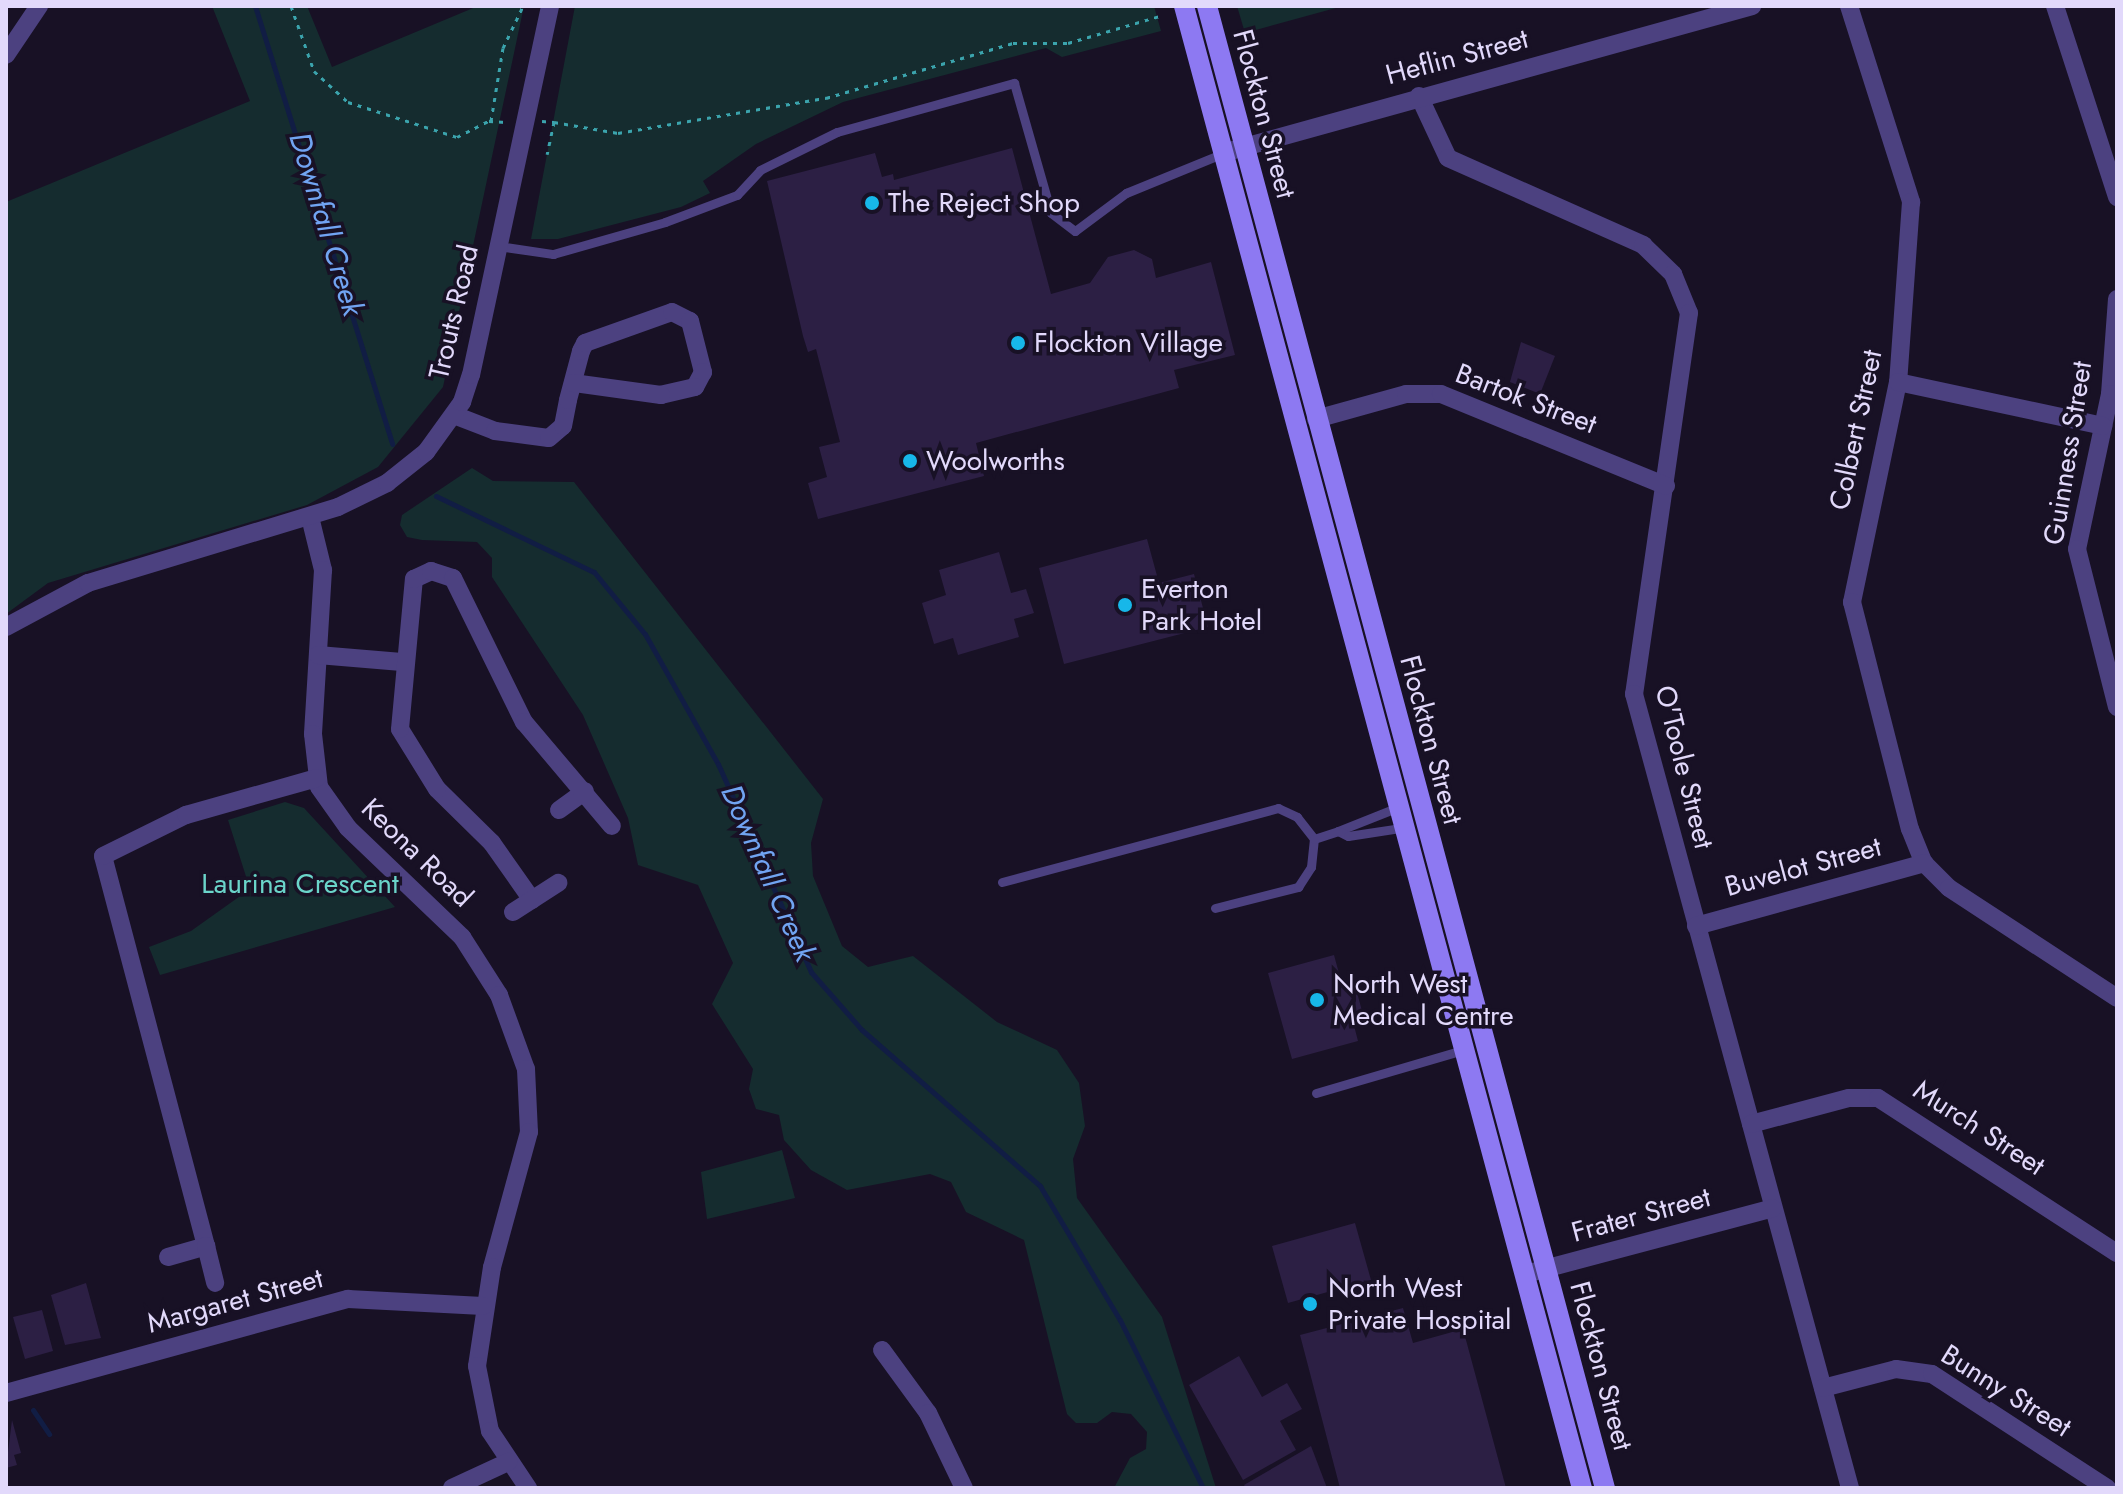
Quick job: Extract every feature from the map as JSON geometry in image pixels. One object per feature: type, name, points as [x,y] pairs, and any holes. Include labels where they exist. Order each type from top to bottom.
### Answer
[{"type":"street","points":[[6,55],[39,6]]},
{"type":"street","name":"Trouts Road","points":[[6,627],[88,583],[310,517],[399,476],[454,415],[471,375],[550,6]]},
{"type":"street","name":"Flockton Street","points":[[1184,6],[1234,150],[1316,419],[1605,1488]]},
{"type":"street","name":"Flockton Street","points":[[1207,6],[1234,150],[1401,828],[1582,1488]]},
{"type":"street","name":"Heflin Street","points":[[1234,150],[1419,96],[1752,6]]},
{"type":"street","name":"Colbert Street","points":[[1849,6],[1911,202],[1898,382],[1852,602],[1924,863]]},
{"type":"street","points":[[2055,6],[2117,197]]},
{"type":"street","name":"O'Toole Street","points":[[1419,96],[1448,158],[1643,245],[1673,274],[1691,327],[1634,694],[1850,1488]]},
{"type":"street","name":"Guinness Street","points":[[2117,299],[2103,426],[2077,549],[2117,707]]},
{"type":"street","points":[[454,415],[495,431],[549,438],[563,426],[573,383],[589,340],[672,312],[690,321],[703,372],[695,387],[661,395],[573,383]]},
{"type":"street","points":[[1898,382],[2103,426]]},
{"type":"street","name":"Bartok Street","points":[[1316,419],[1406,394],[1441,394],[1666,486]]},
{"type":"street","points":[[215,1283],[103,856],[186,815],[317,778],[318,655],[323,570],[310,517]]},
{"type":"street","points":[[532,900],[406,742],[398,719],[410,584],[425,572],[446,573],[524,722],[612,826]]},
{"type":"street","points":[[318,655],[402,662]]},
{"type":"street","name":"Keona Road","points":[[317,778],[348,828],[462,937],[499,995],[521,1052],[529,1132],[483,1306],[478,1383],[490,1431],[528,1488]]},
{"type":"street","points":[[559,810],[585,791]]},
{"type":"street","points":[[1924,863],[1949,888],[2117,998]]},
{"type":"street","name":"Buvelot Street","points":[[1696,926],[1924,863]]},
{"type":"street","points":[[513,912],[558,883]]},
{"type":"street","name":"Murch Street","points":[[1751,1124],[1858,1096],[1878,1098],[2117,1253]]},
{"type":"street","name":"Frater Street","points":[[1522,1275],[1773,1208]]},
{"type":"street","points":[[168,1257],[206,1246]]},
{"type":"street","name":"Margaret Street","points":[[6,1393],[348,1299],[483,1306]]},
{"type":"street","points":[[882,1350],[928,1413],[964,1488]]},
{"type":"street","name":"Bunny Street","points":[[1823,1388],[1896,1369],[1932,1374],[2107,1488]]},
{"type":"street","points":[[452,1488],[508,1462]]},
{"type":"lane","points":[[498,246],[553,254],[665,222],[737,195],[760,170],[837,132],[1014,83],[1051,213],[1075,231],[1126,193],[1234,150]]},
{"type":"lane","points":[[1002,882],[1278,808],[1297,817],[1314,839]]},
{"type":"lane","points":[[1314,839],[1396,808]]},
{"type":"lane","points":[[1338,831],[1348,836],[1401,828]]},
{"type":"lane","points":[[1215,908],[1303,884],[1314,839]]},
{"type":"lane","points":[[1316,1093],[1460,1051]]},
{"type":"path","points":[[291,6],[314,71],[348,102],[457,137],[491,121],[510,123]]},
{"type":"path","points":[[491,121],[503,48],[523,6]]},
{"type":"path","points":[[541,121],[618,133],[826,98],[1013,43],[1068,43],[1160,16]]},
{"type":"path","points":[[547,154],[554,122]]},
{"type":"path","points":[[215,1283],[228,1331]]},
{"type":"green space","points":[[212,6],[307,6],[332,67],[478,6],[524,6],[443,387],[378,467],[307,505],[48,583],[6,614],[6,202],[250,101]]},
{"type":"green space","points":[[575,6],[1154,6],[1161,31],[1062,57],[1046,48],[843,102],[756,144],[703,181],[710,193],[681,207],[558,239],[531,239]]},
{"type":"green space","points":[[1237,6],[1343,6],[1245,33]]},
{"type":"green space","points":[[472,468],[493,481],[574,482],[823,799],[811,843],[813,876],[842,946],[868,967],[913,956],[997,1022],[1057,1050],[1079,1083],[1085,1126],[1073,1159],[1077,1198],[1162,1317],[1216,1488],[1114,1488],[1130,1458],[1146,1449],[1147,1432],[1131,1414],[1112,1412],[1097,1423],[1076,1423],[1067,1414],[1024,1240],[966,1212],[951,1182],[930,1174],[847,1190],[811,1170],[784,1140],[779,1115],[756,1109],[749,1089],[753,1069],[712,1004],[733,963],[698,885],[638,865],[628,818],[583,715],[492,577],[492,558],[477,542],[407,537],[400,525],[402,515]]},
{"type":"green space","name":"Laurina Crescent","points":[[285,802],[304,808],[395,907],[160,975],[149,947],[191,931],[250,889],[228,820]]},
{"type":"green space","points":[[782,1150],[795,1198],[707,1219],[701,1172]]},
{"type":"building","name":"Flockton Village","points":[[1012,148],[1051,294],[1090,283],[1108,257],[1134,250],[1152,259],[1156,278],[1211,262],[1235,355],[1174,370],[1179,388],[976,443],[984,476],[818,519],[808,483],[827,477],[819,447],[840,442],[816,349],[808,352],[803,336],[767,181],[875,153],[882,177],[893,174],[894,180]]},
{"type":"building","points":[[1521,342],[1555,356],[1540,394],[1510,382]]},
{"type":"building","name":"Everton Park Hotel","points":[[1147,539],[1159,583],[1194,574],[1208,627],[1064,664],[1039,568]]},
{"type":"building","points":[[999,552],[1011,593],[1026,589],[1034,613],[1014,619],[1019,637],[958,655],[953,638],[934,644],[922,603],[946,595],[939,570]]},
{"type":"building","name":"North West Medical Centre","points":[[1334,955],[1343,988],[1355,985],[1362,1011],[1351,1014],[1358,1041],[1292,1059],[1268,973]]},
{"type":"building","points":[[1355,1223],[1371,1280],[1288,1303],[1272,1246]]},
{"type":"building","points":[[86,1283],[101,1338],[65,1345],[51,1295]]},
{"type":"building","points":[[1403,1308],[1413,1343],[1463,1329],[1506,1488],[1340,1488],[1300,1335]]},
{"type":"building","points":[[42,1310],[53,1351],[25,1359],[13,1317]]},
{"type":"building","points":[[1239,1356],[1262,1397],[1287,1383],[1302,1409],[1280,1421],[1296,1450],[1243,1480],[1189,1385]]},
{"type":"building","points":[[12,1420],[21,1453],[14,1455],[17,1465],[6,1468]]},
{"type":"building","points":[[1311,1446],[1327,1488],[1246,1488],[1244,1485]]},
{"type":"waterway","name":"Downfall Creek","points":[[255,6],[392,444]]},
{"type":"waterway","name":"Downfall Creek","points":[[436,496],[594,572],[645,634],[718,764],[811,972],[862,1030],[1040,1186],[1120,1320],[1203,1488]]},
{"type":"waterway","points":[[33,1410],[49,1434]]},
{"type":"place","name":"The Reject Shop","points":[[872,203]]},
{"type":"place","name":"Flockton Village","points":[[1018,343]]},
{"type":"place","name":"Woolworths","points":[[910,461]]},
{"type":"place","name":"Everton Park Hotel","points":[[1125,605]]},
{"type":"place","name":"North West Medical Centre","points":[[1317,1000]]},
{"type":"place","name":"North West Private Hospital","points":[[1310,1304]]}]
